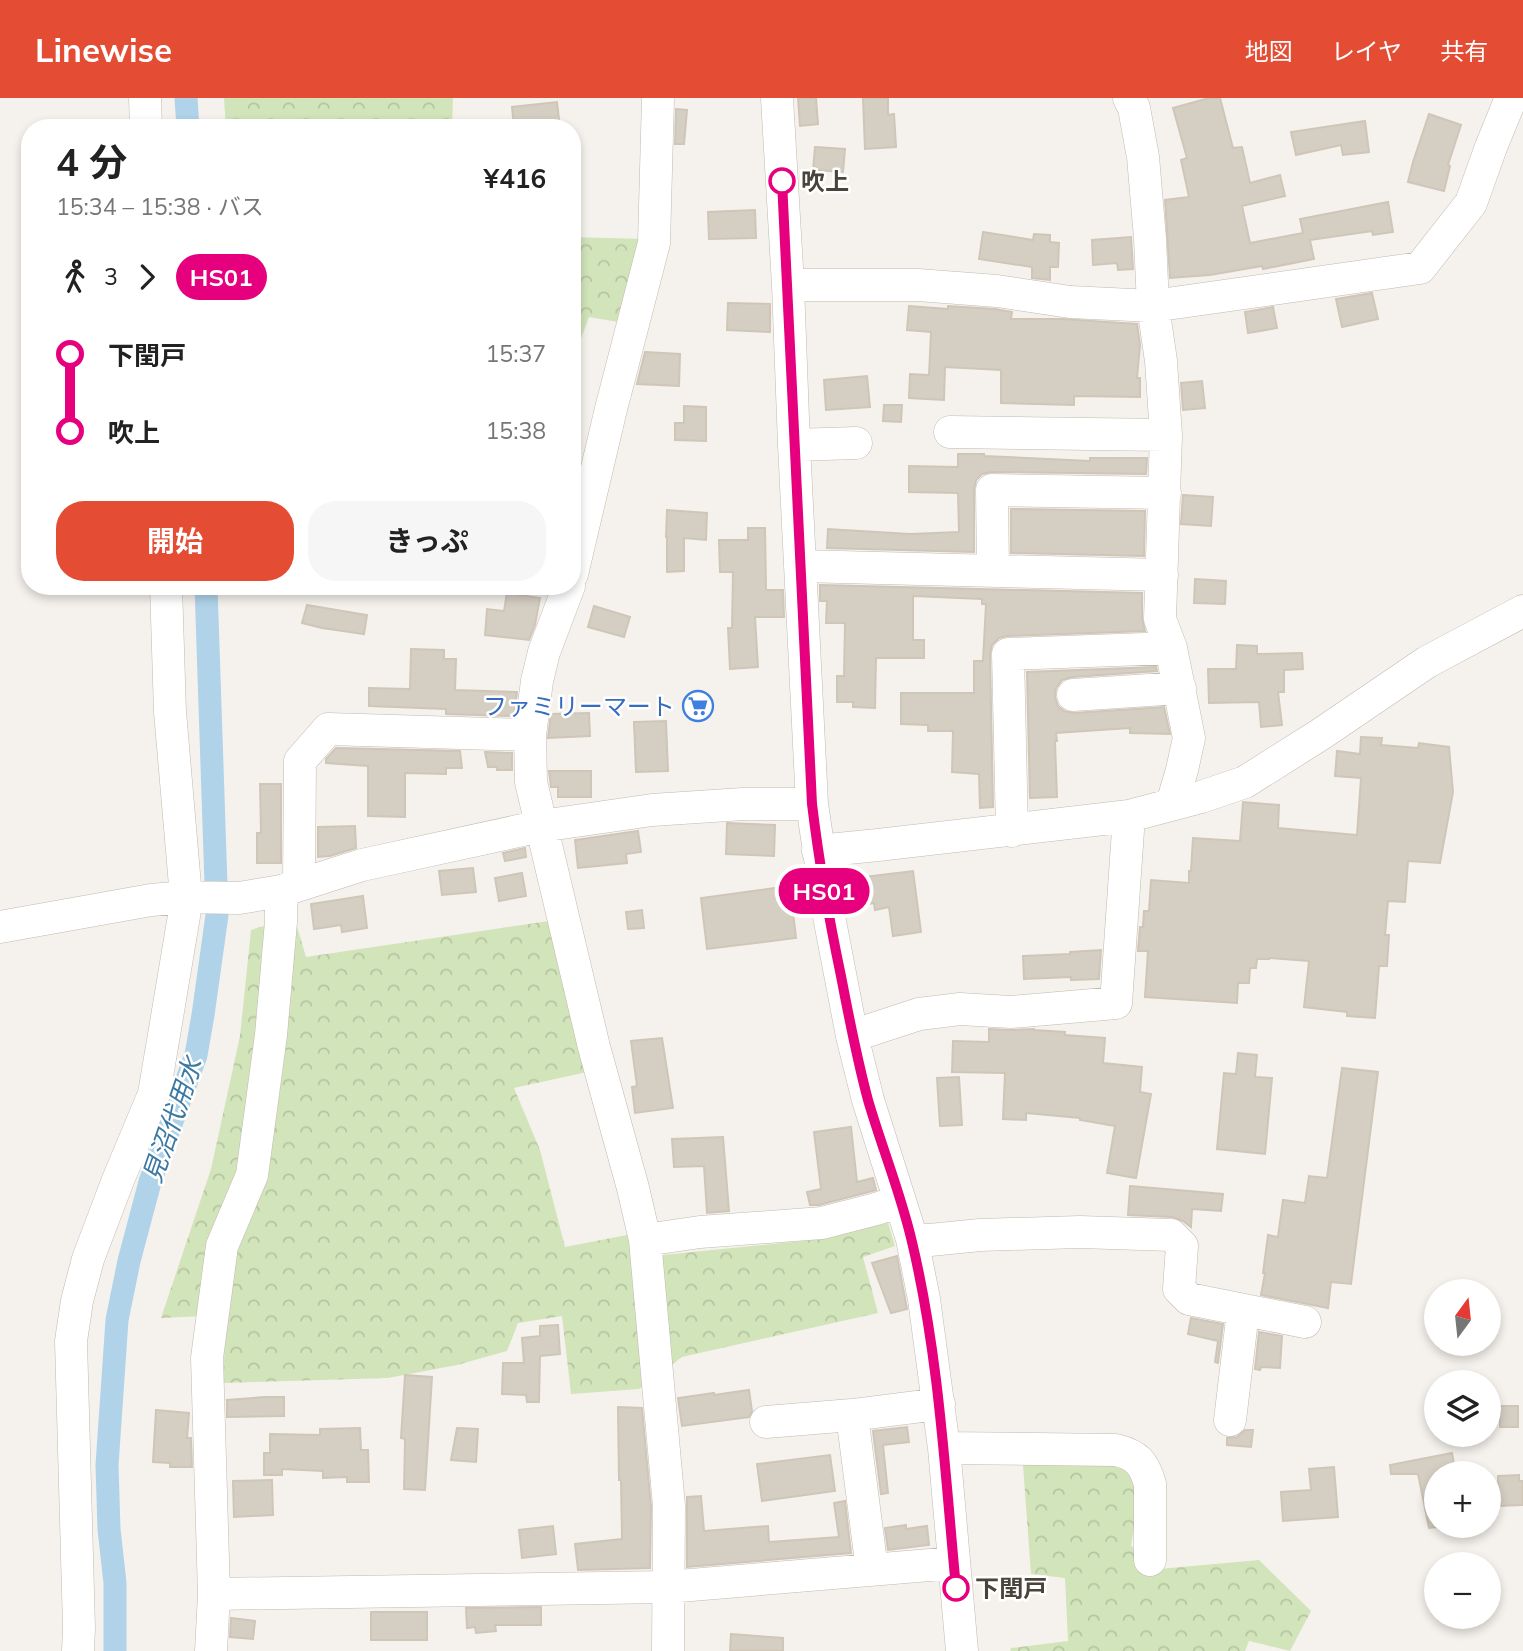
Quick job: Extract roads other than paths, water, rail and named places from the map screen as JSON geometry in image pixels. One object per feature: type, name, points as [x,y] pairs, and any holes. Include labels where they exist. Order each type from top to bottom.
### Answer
[{"type":"street","points":[[145,98],[146,119]]},
{"type":"street","points":[[581,536],[654,243],[658,98]]},
{"type":"street","points":[[777,98],[812,804],[827,906],[852,1036],[868,1100],[912,1239],[924,1299],[944,1448],[962,1651]]},
{"type":"street","points":[[1129,98],[1134,108],[1143,157],[1153,306],[1161,361],[1166,435],[1160,619],[1171,648],[1189,738],[1172,804]]},
{"type":"street","points":[[788,285],[918,285],[997,291],[1070,302],[1153,306],[1420,268],[1471,203],[1511,98]]},
{"type":"street","points":[[950,432],[1166,435]]},
{"type":"street","points":[[794,445],[856,443]]},
{"type":"street","points":[[993,571],[992,490],[1165,493]]},
{"type":"street","points":[[800,566],[1162,575]]},
{"type":"street","points":[[78,1651],[71,1341],[77,1301],[88,1259],[155,1094],[177,961],[191,898],[170,712],[166,595]]},
{"type":"street","points":[[566,595],[544,652],[537,681],[530,735],[531,782],[594,1047],[645,1240],[669,1506],[668,1651]]},
{"type":"street","points":[[818,850],[1012,831],[1129,816],[1201,797],[1245,782],[1427,662],[1523,611]]},
{"type":"street","points":[[1012,831],[1008,654],[1171,648]]},
{"type":"street","points":[[1073,695],[1180,688]]},
{"type":"street","points":[[211,1651],[214,1594],[207,1358],[222,1246],[252,1175],[271,1035],[281,922],[290,888],[300,761],[328,729],[530,735]]},
{"type":"street","points":[[0,927],[151,900],[233,898],[290,888],[362,865],[541,826],[653,810],[743,804],[812,804]]},
{"type":"street","points":[[852,1036],[919,1014],[960,1009],[1012,1012],[1116,1003],[1129,816]]},
{"type":"street","points":[[645,1240],[822,1223],[900,1201]]},
{"type":"street","points":[[912,1239],[1080,1231],[1171,1235],[1182,1246],[1179,1289],[1189,1299],[1305,1322]]},
{"type":"street","points":[[1230,1420],[1243,1311]]},
{"type":"street","points":[[766,1422],[939,1404]]},
{"type":"street","points":[[852,1415],[872,1570]]},
{"type":"street","points":[[944,1448],[1116,1450],[1129,1453],[1139,1461],[1150,1484],[1150,1560]]},
{"type":"street","points":[[214,1594],[667,1587],[954,1563]]},
{"type":"waterway","name":"見沼代用水","points":[[186,98],[187,119]]},
{"type":"waterway","name":"見沼代用水","points":[[115,1651],[115,1583],[109,1529],[107,1465],[117,1320],[150,1182],[196,1055],[217,915],[206,595]]},
{"type":"place","name":"吹上","points":[[782,181]]},
{"type":"place","name":"ファミリーマート","points":[[698,706]]},
{"type":"place","name":"下閏戸","points":[[956,1588]]}]
